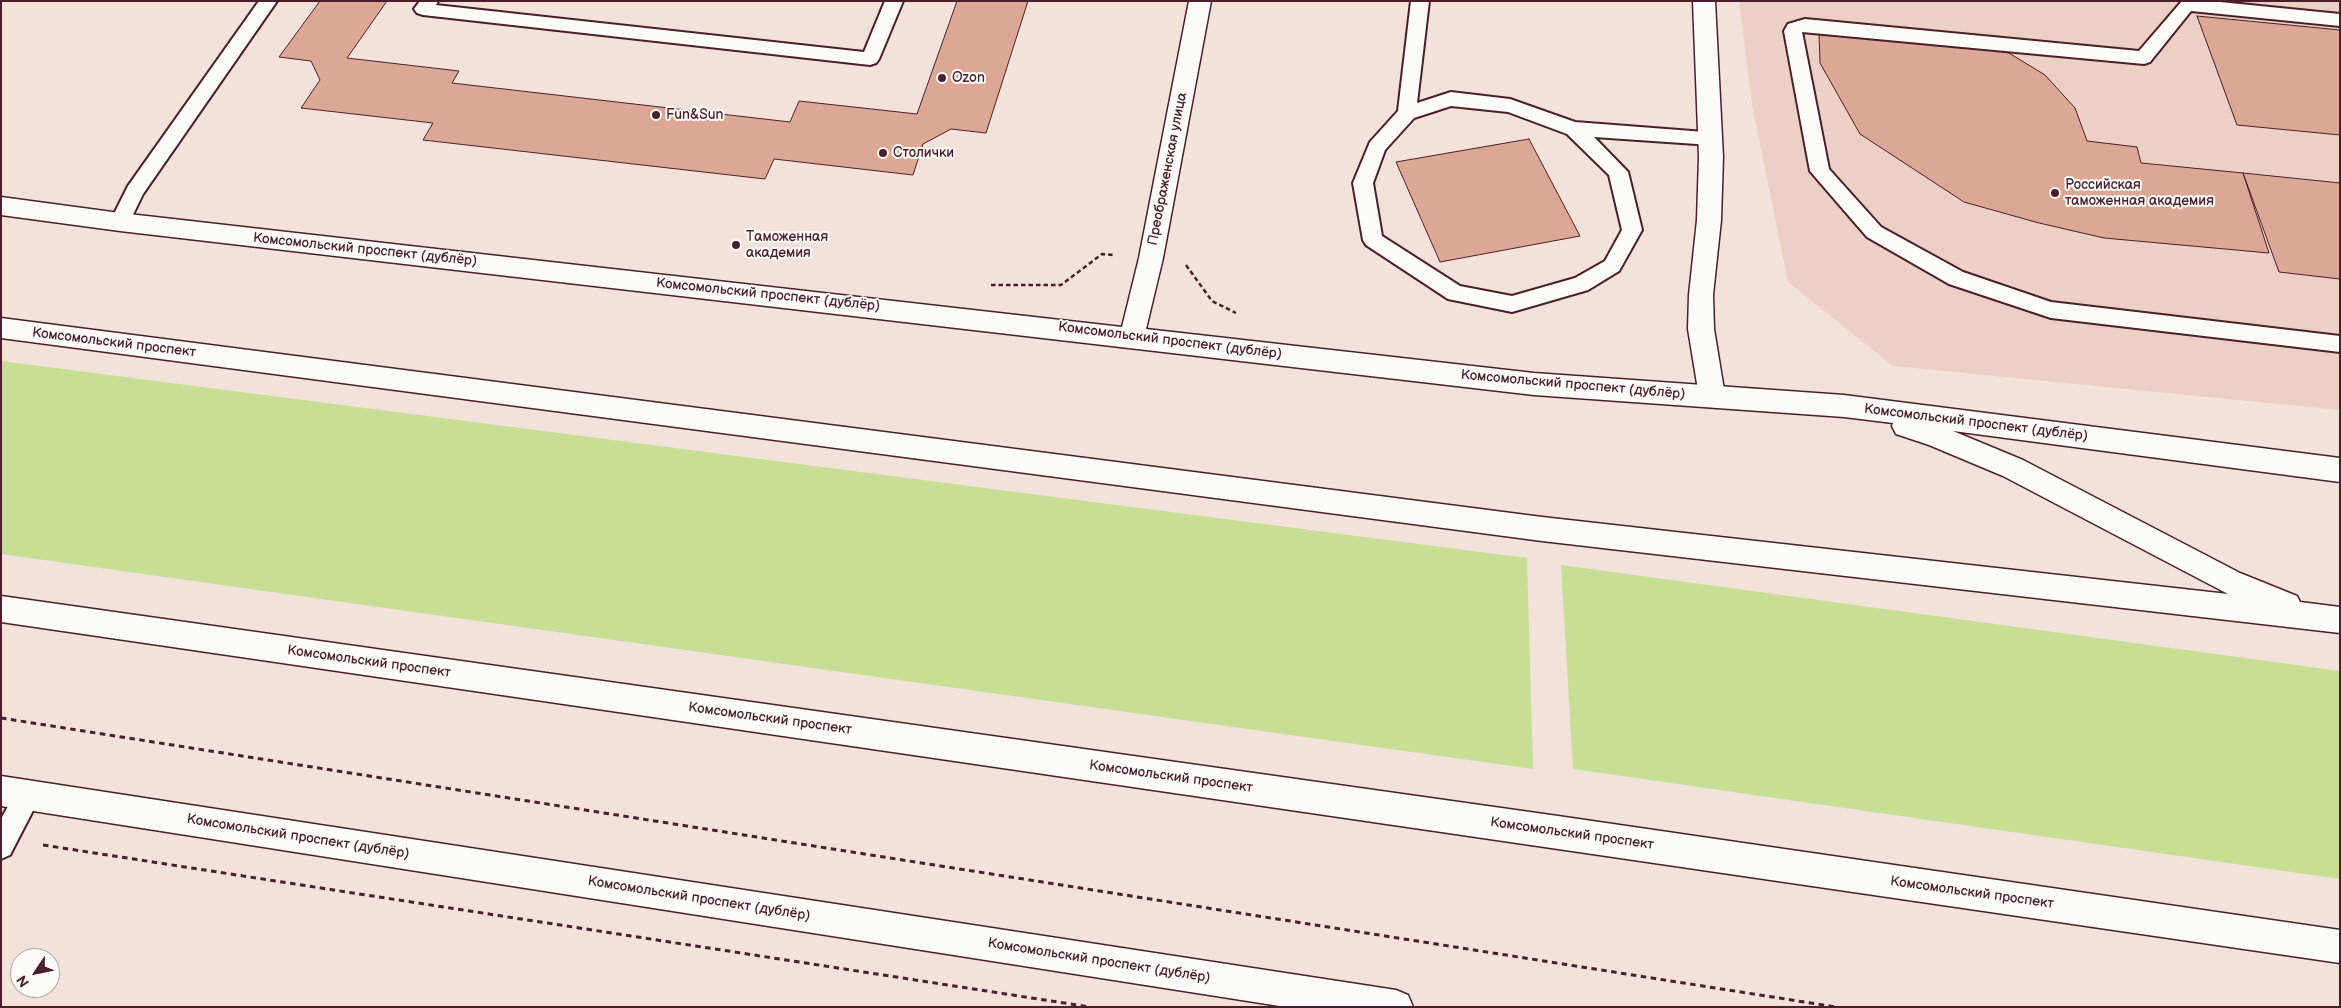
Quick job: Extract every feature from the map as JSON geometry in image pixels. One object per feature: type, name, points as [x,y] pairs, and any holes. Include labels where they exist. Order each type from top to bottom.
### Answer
[{"type":"main road","name":"Преображенская улица","points":[[1132,337],[1151,258],[1200,1]]},
{"type":"main road","points":[[1704,1],[1710,138],[1709,220],[1700,295],[1701,329],[1712,396]]},
{"type":"main road","name":"Комсомольский проспект (дублёр)","points":[[1,206],[120,222],[1534,384],[1844,406],[2340,470]]},
{"type":"main road","points":[[1,223],[73,215]]},
{"type":"main road","name":"Комсомольский проспект","points":[[1,328],[1542,529],[2329,619]]},
{"type":"main road","points":[[1844,406],[1936,436],[2013,468],[2230,582],[2329,619]]},
{"type":"main road","name":"Комсомольский проспект","points":[[1,610],[1568,833],[2340,947]]},
{"type":"main road","name":"Комсомольский проспект (дублёр)","points":[[15,793],[1396,1007]]},
{"type":"lane","points":[[120,222],[135,191],[268,1]]},
{"type":"lane","points":[[429,1],[423,9],[870,59],[894,1]]},
{"type":"lane","points":[[1406,113],[1420,1]]},
{"type":"lane","points":[[2340,20],[2189,5],[2186,6],[2144,58],[1805,26],[1794,28],[1793,31],[1820,171],[1874,232],[1956,278],[2052,310],[2340,344]]},
{"type":"lane","points":[[1574,128],[1618,172],[1632,230],[1612,266],[1581,284],[1512,304],[1455,293],[1373,240],[1363,183],[1377,147],[1406,113],[1451,99],[1510,106],[1574,128],[1710,138]]},
{"type":"lane","points":[[3,843],[15,793]]},
{"type":"path","points":[[1,718],[1836,1007]]},
{"type":"path","points":[[3,843],[1062,1001],[1090,1007]]},
{"type":"path","points":[[1062,1001],[1062,1007]]},
{"type":"shaded area","name":"Российская таможенная академия","points":[[1739,1],[2340,1],[2340,410],[1893,366],[1788,282],[1752,104]]},
{"type":"green space","points":[[1,361],[1527,558],[1533,769],[1,554]]},
{"type":"green space","points":[[1561,565],[2340,671],[2340,879],[1573,769]]},
{"type":"building","points":[[320,1],[387,1],[347,58],[459,71],[452,83],[790,122],[799,101],[917,114],[957,1],[1028,1],[986,133],[951,129],[923,144],[913,175],[774,159],[765,179],[423,140],[433,123],[301,108],[320,80],[311,61],[279,57]]},
{"type":"building","points":[[2197,16],[2340,30],[2340,135],[2237,125]]},
{"type":"building","points":[[1819,33],[2004,50],[2045,75],[2075,108],[2087,141],[2137,147],[2141,163],[2243,173],[2269,253],[2104,238],[2039,223],[1964,202],[1860,134],[1820,63]]},
{"type":"building","points":[[1529,139],[1580,236],[1440,262],[1396,162]]},
{"type":"building","points":[[2243,173],[2340,183],[2340,279],[2279,272]]},
{"type":"place","name":"Ozon","points":[[942,78]]},
{"type":"place","name":"Fun&Sun","points":[[656,115]]},
{"type":"place","name":"Столички","points":[[883,153]]},
{"type":"place","name":"Российская таможенная академия","points":[[2055,193]]},
{"type":"place","name":"Таможенная академия","points":[[736,245]]}]
